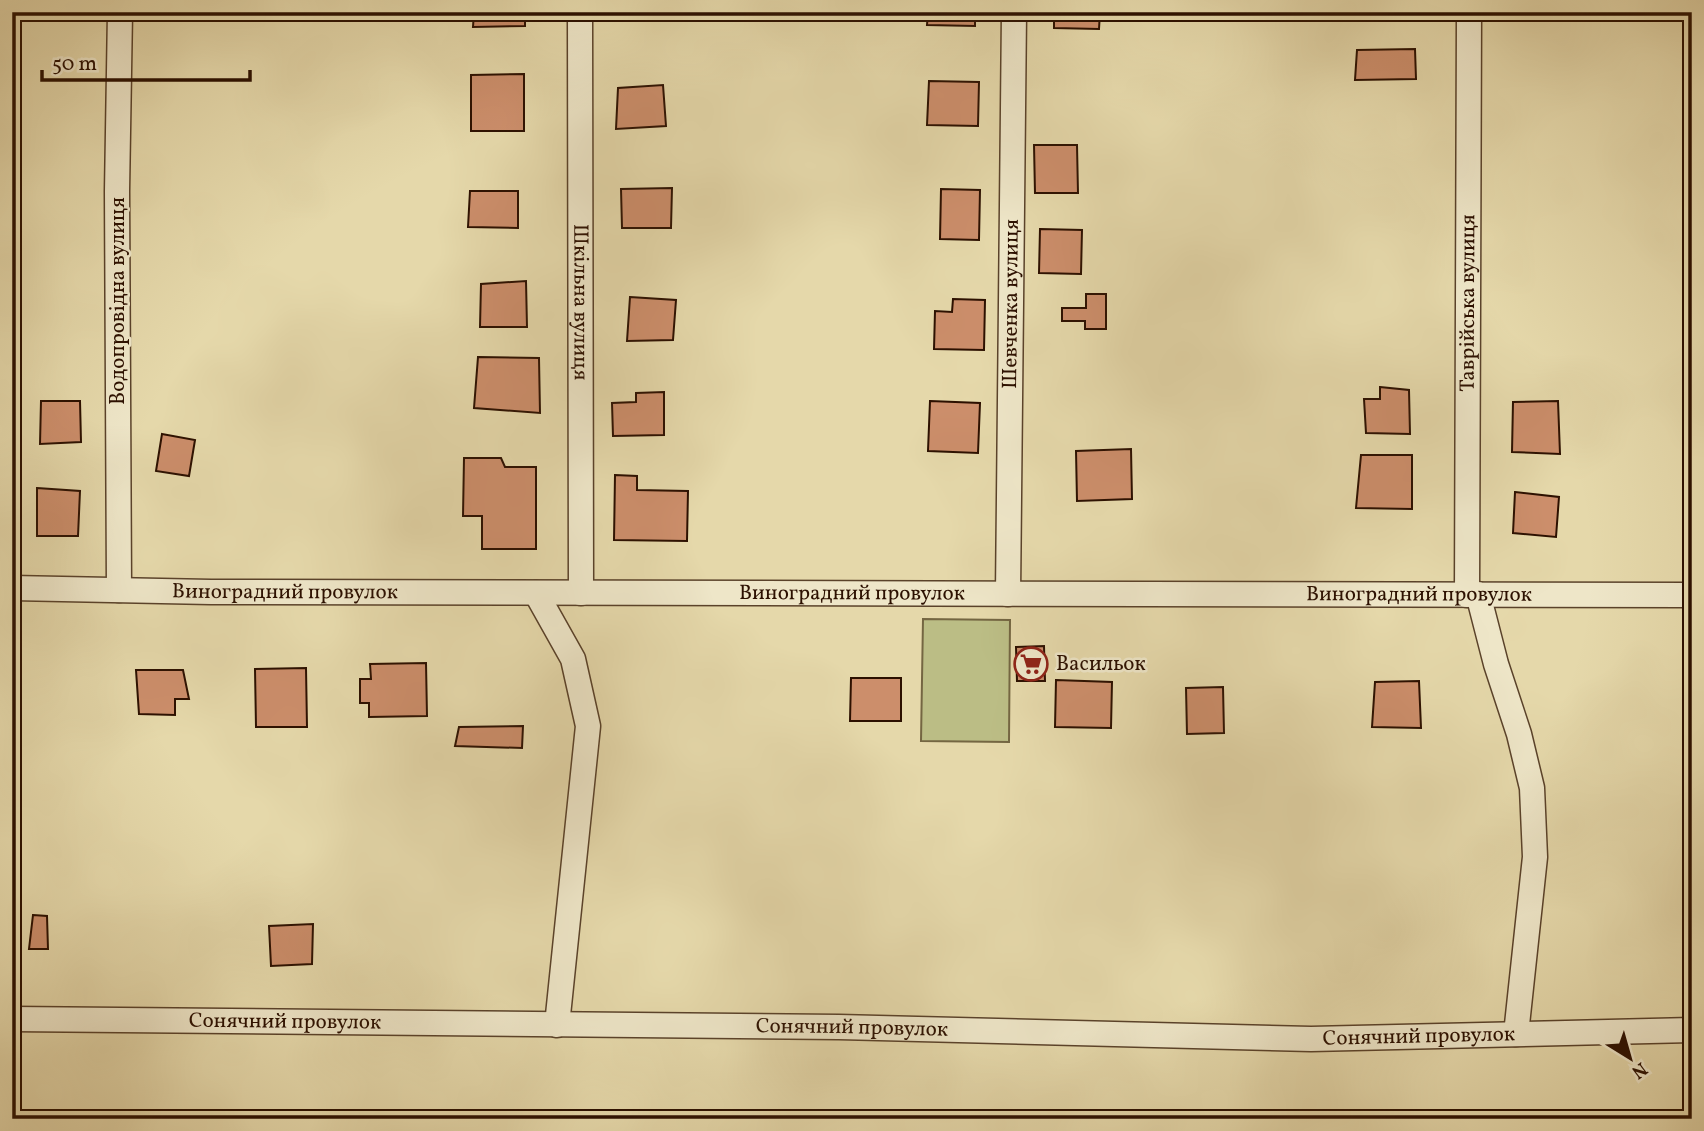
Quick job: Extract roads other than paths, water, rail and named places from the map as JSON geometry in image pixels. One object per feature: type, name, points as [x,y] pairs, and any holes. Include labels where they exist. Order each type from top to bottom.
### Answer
[{"type":"street","name":"Водопровідна вулиця","points":[[119,590],[117,191],[120,12]]},
{"type":"street","name":"Шкільна вулиця","points":[[580,12],[581,593]]},
{"type":"street","name":"Шевченка вулиця","points":[[1008,594],[1014,12]]},
{"type":"street","name":"Таврійська вулиця","points":[[1469,12],[1472,595],[1519,733],[1532,788],[1535,857],[1516,1034]]},
{"type":"street","name":"Виноградний провулок","points":[[12,588],[536,593],[1692,595]]},
{"type":"street","points":[[536,593],[573,659],[588,726],[557,1025]]},
{"type":"street","name":"Сонячний провулок","points":[[12,1019],[839,1027],[1311,1039],[1692,1030]]},
{"type":"place","name":"Васильок","points":[[1031,664]]}]
